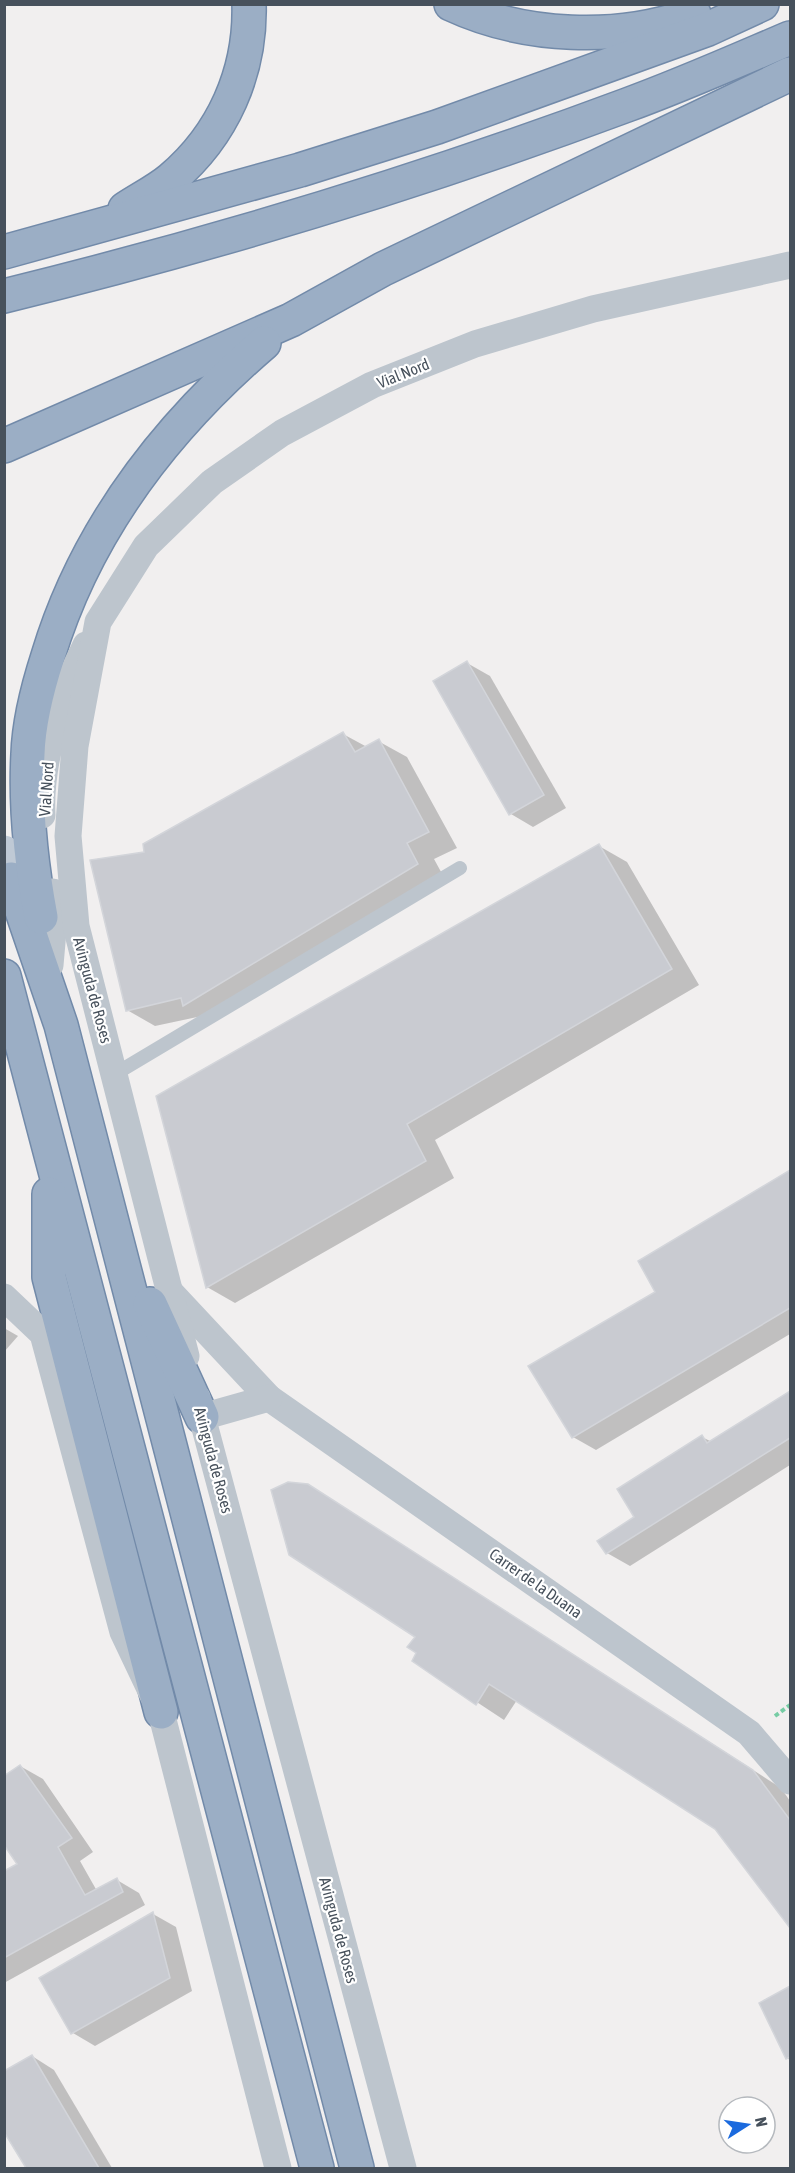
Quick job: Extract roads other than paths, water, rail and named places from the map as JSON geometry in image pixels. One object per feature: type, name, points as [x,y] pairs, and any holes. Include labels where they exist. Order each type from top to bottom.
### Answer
[{"type":"highway","points":[[97,228],[170,180],[200,150],[222,116],[245,63],[249,4]]},
{"type":"highway","points":[[451,4],[483,17],[525,28],[573,32],[626,30],[686,17],[721,4]]},
{"type":"highway","points":[[4,252],[300,170],[437,128],[708,29],[762,4]]},
{"type":"highway","points":[[4,296],[253,231],[433,174],[629,105],[790,38]]},
{"type":"highway","points":[[4,446],[291,320],[383,269],[790,74]]},
{"type":"highway","points":[[61,1025],[34,875],[28,811],[28,752],[40,683],[53,639],[87,556],[149,460],[178,424],[224,377],[291,320]]},
{"type":"highway","points":[[8,865],[61,1025],[357,2169]]},
{"type":"highway","points":[[4,976],[317,2169]]},
{"type":"highway","points":[[48,1144],[49,1277],[161,1712]]},
{"type":"highway","points":[[115,1229],[202,1417]]},
{"type":"street","name":"Vial Nord","points":[[50,965],[55,908],[42,812],[44,774],[67,683],[98,622],[146,546],[212,482],[282,433],[372,385],[475,344],[593,309],[790,265]]},
{"type":"street","name":"Vial Nord","points":[[75,746],[98,622]]},
{"type":"street","name":"Avinguda de Roses","points":[[75,746],[68,837],[76,926],[115,1074],[167,1289],[403,2169]]},
{"type":"street","name":"Carrer de la Duana","points":[[167,1289],[269,1398],[749,1733],[790,1781]]},
{"type":"street","points":[[4,1297],[42,1334],[123,1632],[161,1712],[278,2169]]},
{"type":"street","points":[[202,1417],[269,1398]]},
{"type":"lane","points":[[115,1074],[460,868]]}]
